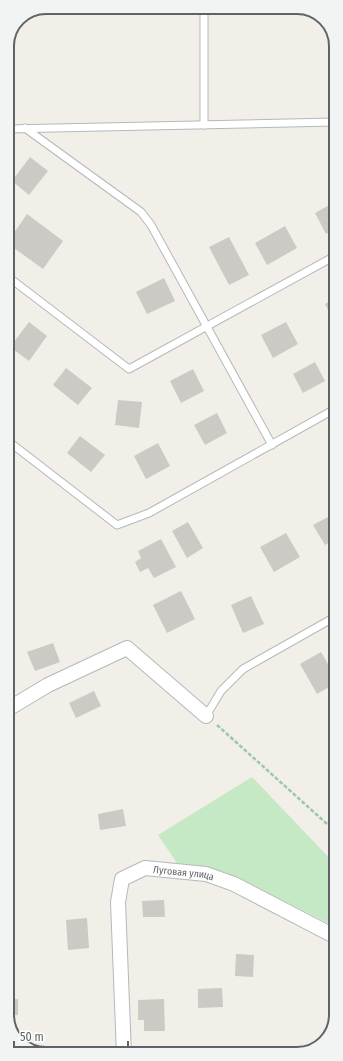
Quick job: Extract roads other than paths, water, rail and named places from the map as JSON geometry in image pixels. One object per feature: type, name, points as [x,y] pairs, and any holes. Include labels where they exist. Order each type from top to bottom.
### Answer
[{"type":"street","points":[[14,705],[48,685],[127,648],[206,716]]},
{"type":"street","name":"Луговая улица","points":[[124,1047],[118,902],[122,879],[145,868],[206,874],[234,884],[329,933]]},
{"type":"lane","points":[[204,14],[204,125]]},
{"type":"lane","points":[[14,129],[329,122]]},
{"type":"lane","points":[[25,128],[141,212],[151,225],[208,326],[272,445]]},
{"type":"lane","points":[[14,281],[128,369],[329,259]]},
{"type":"lane","points":[[14,446],[117,525],[149,514],[329,412]]},
{"type":"lane","points":[[206,716],[221,691],[243,669],[329,621]]}]
